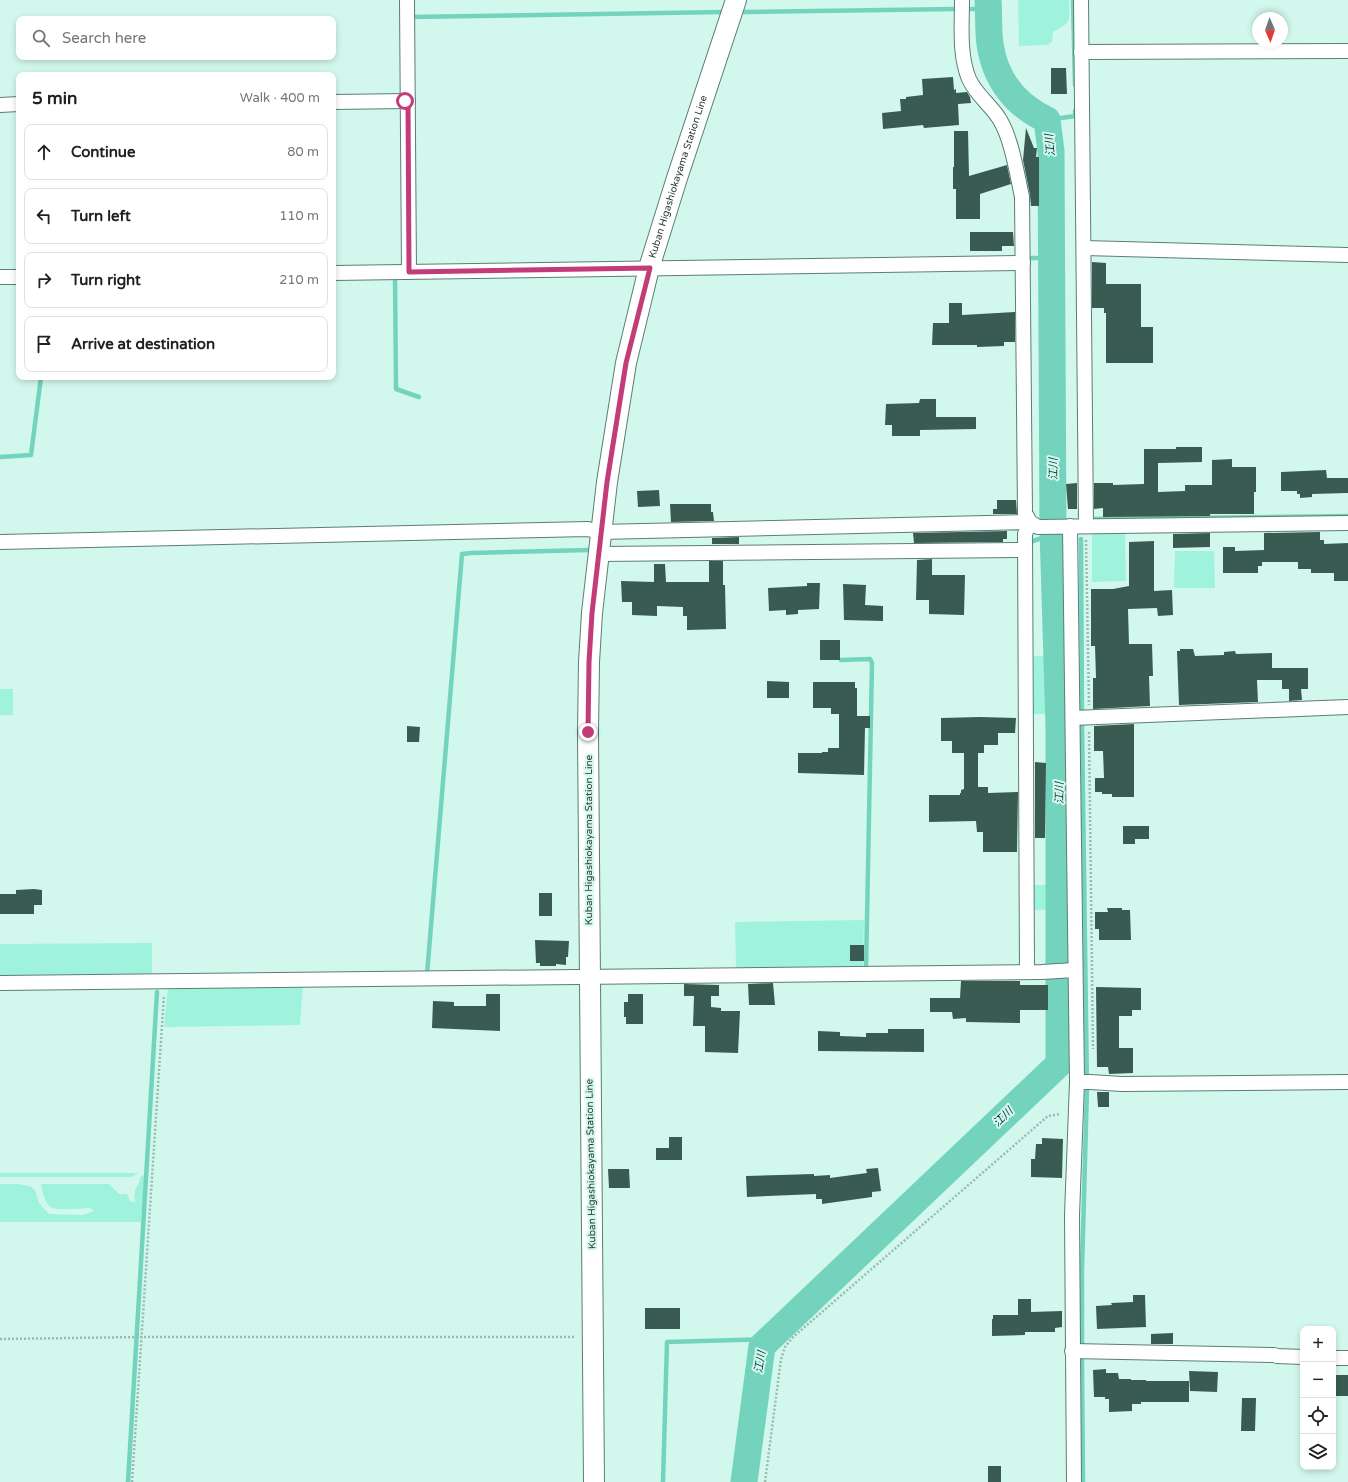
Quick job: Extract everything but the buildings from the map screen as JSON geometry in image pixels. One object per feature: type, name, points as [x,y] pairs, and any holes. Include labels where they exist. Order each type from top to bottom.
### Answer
[{"type":"main road","name":"Kuban Higashiokayama Station Line","points":[[594,1482],[588,748],[589,662],[592,613],[600,532],[626,363],[650,268],[677,178],[736,0]]},
{"type":"street","points":[[407,0],[404,101],[409,268]]},
{"type":"street","points":[[962,0],[964,58],[969,79],[1000,120],[1008,137],[1022,197],[1025,514],[1034,525]]},
{"type":"street","points":[[1081,0],[1086,525]]},
{"type":"street","points":[[1081,52],[1348,51]]},
{"type":"street","points":[[336,102],[404,101]]},
{"type":"street","points":[[0,105],[16,104]]},
{"type":"street","points":[[1084,248],[1348,255]]},
{"type":"street","points":[[336,273],[409,268],[650,268],[1023,263]]},
{"type":"street","points":[[0,277],[16,276]]},
{"type":"street","points":[[0,542],[580,530],[600,532],[1034,525],[1067,526],[1348,523]]},
{"type":"street","points":[[1027,969],[1025,534],[1034,525]]},
{"type":"street","points":[[1067,526],[1079,718],[1075,970],[1084,1082],[1076,1114],[1072,1214],[1079,1351],[1074,1482]]},
{"type":"street","points":[[598,554],[1025,545]]},
{"type":"street","points":[[1079,718],[1348,708]]},
{"type":"street","points":[[0,983],[1027,969],[1042,972],[1075,970]]},
{"type":"street","points":[[1084,1082],[1122,1084],[1348,1082]]},
{"type":"street","points":[[1079,1351],[1300,1357]]},
{"type":"street","points":[[1336,1358],[1348,1358]]},
{"type":"path","points":[[132,1482],[140,1337],[165,980]]},
{"type":"path","points":[[765,1482],[781,1359],[784,1347],[792,1338],[1048,1116],[1057,1114],[1076,1114]]},
{"type":"path","points":[[0,1339],[140,1337],[593,1337]]},
{"type":"green space","points":[[1018,0],[1069,0],[1069,17],[1067,23],[1053,32],[1052,42],[1047,45],[1019,46]]},
{"type":"green space","points":[[1092,532],[1125,532],[1126,581],[1092,582]]},
{"type":"green space","points":[[1175,551],[1214,551],[1215,588],[1174,588]]},
{"type":"green space","points":[[1034,656],[1046,656],[1046,714],[1033,714]]},
{"type":"green space","points":[[0,689],[13,689],[13,715],[0,715]]},
{"type":"green space","points":[[1034,885],[1047,885],[1047,910],[1034,910]]},
{"type":"green space","points":[[864,920],[863,966],[736,968],[735,922]]},
{"type":"green space","points":[[152,943],[152,975],[0,977],[0,944]]},
{"type":"green space","points":[[303,984],[300,1025],[164,1027],[168,986]]},
{"type":"green space","points":[[0,1173],[138,1173],[132,1177],[0,1177]]},
{"type":"green space","points":[[145,1175],[141,1222],[0,1222],[0,1184],[30,1186],[35,1190],[39,1203],[49,1214],[83,1215],[94,1211],[90,1208],[56,1209],[49,1206],[41,1184],[109,1184],[119,1194],[127,1194],[130,1201],[135,1202],[135,1192],[140,1177]]},
{"type":"waterway","name":"江川","points":[[744,1482],[762,1346],[1059,1064],[1059,727],[1053,530],[1051,151],[1047,120],[1025,107],[1016,99],[1008,90],[997,69],[990,44],[988,0]]},
{"type":"waterway","points":[[1073,0],[1075,85]]},
{"type":"waterway","points":[[742,12],[956,9]]},
{"type":"waterway","points":[[971,9],[989,9]]},
{"type":"waterway","points":[[411,17],[723,12]]},
{"type":"waterway","points":[[1047,120],[1075,116],[1075,111]]},
{"type":"waterway","points":[[1028,258],[1052,258]]},
{"type":"waterway","points":[[395,277],[396,389],[419,397]]},
{"type":"waterway","points":[[0,457],[31,455],[41,380]]},
{"type":"waterway","points":[[1090,519],[1348,516]]},
{"type":"waterway","points":[[1030,545],[1030,542],[1054,534]]},
{"type":"waterway","points":[[1081,539],[1087,1089],[1082,1270],[1083,1482]]},
{"type":"waterway","points":[[427,974],[462,554],[588,550]]},
{"type":"waterway","points":[[841,660],[870,659],[872,663],[866,969]]},
{"type":"waterway","points":[[128,1482],[157,992]]},
{"type":"waterway","points":[[663,1482],[667,1342],[769,1339]]},
{"type":"route","points":[[405,101],[408,101],[409,272],[650,268],[626,363],[600,532],[589,662],[588,732]]}]
